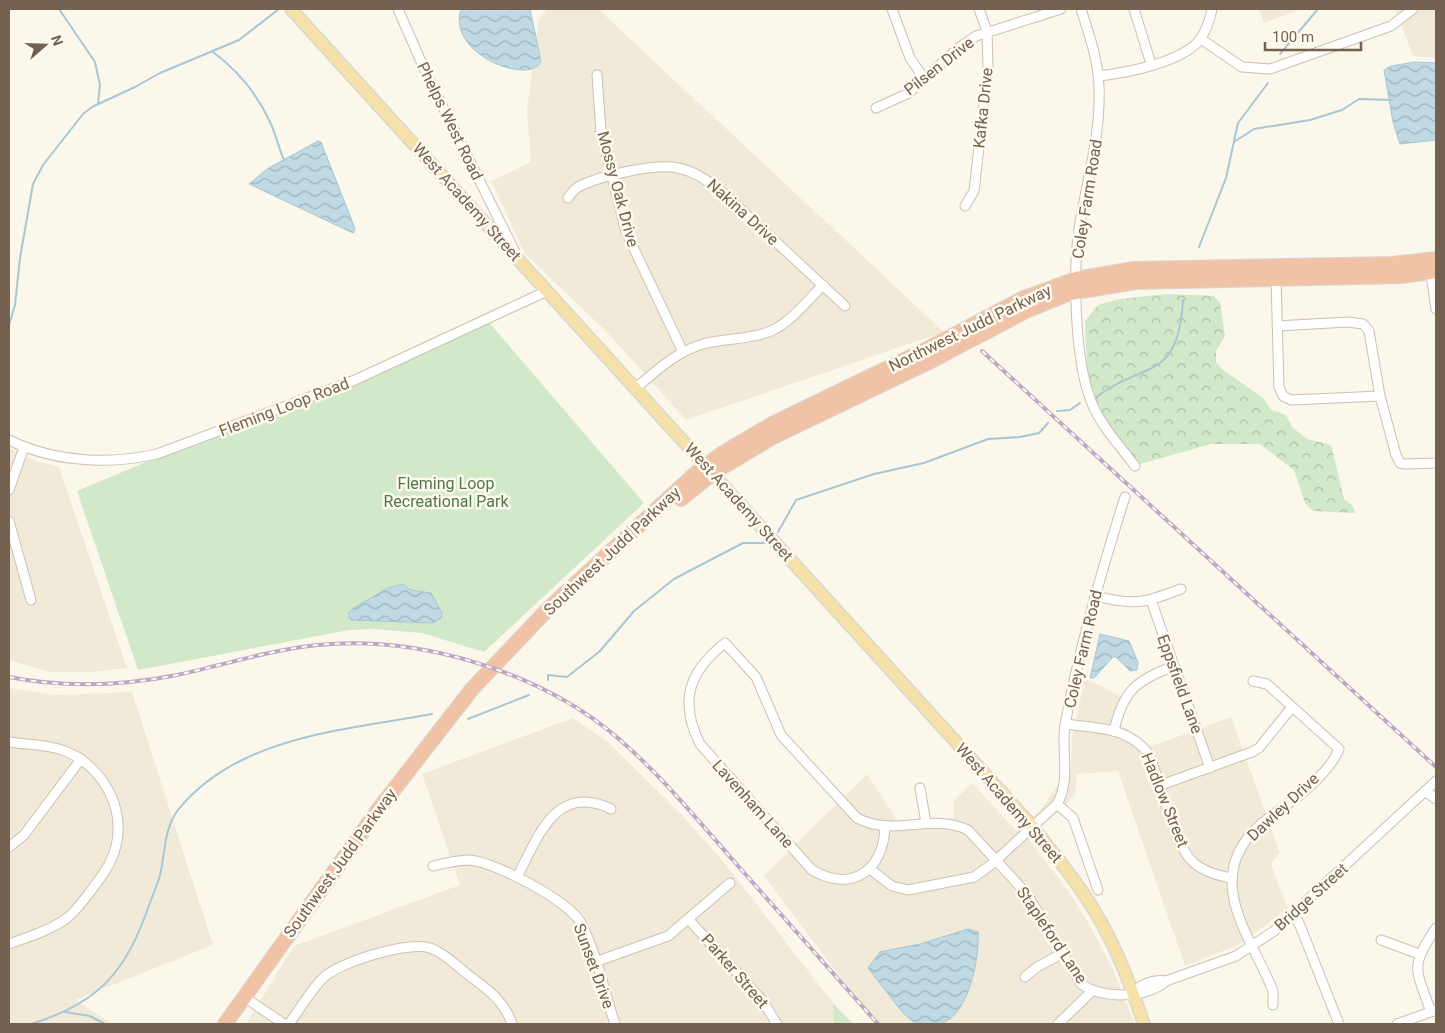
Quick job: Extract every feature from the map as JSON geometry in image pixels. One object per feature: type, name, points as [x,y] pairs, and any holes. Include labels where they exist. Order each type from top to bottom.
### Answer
[{"type":"highway","name":"Northwest Judd Parkway","points":[[710,469],[774,423],[929,348],[1024,298],[1134,269],[1392,264],[1433,266]]},
{"type":"highway","name":"Northwest Judd Parkway","points":[[1076,285],[1389,276],[1433,266]]},
{"type":"highway","name":"Southwest Judd Parkway","points":[[225,1024],[387,797],[460,707],[463,700],[541,616],[710,469]]},
{"type":"main road","name":"West Academy Street","points":[[291,9],[1033,827],[1074,879],[1094,910],[1133,993],[1144,1024]]},
{"type":"street","name":"Phelps West Road","points":[[398,9],[426,73],[519,259]]},
{"type":"street","points":[[892,9],[910,58],[925,80]]},
{"type":"street","name":"Kafka Drive","points":[[965,206],[974,191],[988,68],[987,31],[979,9]]},
{"type":"street","name":"Pilsen Drive","points":[[876,108],[909,93],[958,49],[987,31],[1061,9]]},
{"type":"street","name":"Coley Farm Road","points":[[1081,9],[1094,50],[1098,76],[1098,117],[1077,240],[1076,285],[1082,364],[1090,399],[1101,420],[1135,466]]},
{"type":"street","points":[[1134,9],[1151,64]]},
{"type":"street","points":[[1098,76],[1124,72],[1180,54],[1201,39],[1209,22],[1212,9]]},
{"type":"street","points":[[1201,39],[1242,67],[1270,70],[1391,26],[1413,9]]},
{"type":"street","name":"Mossy Oak Drive","points":[[597,75],[601,133],[626,232],[682,352]]},
{"type":"street","name":"Nakina Drive","points":[[568,198],[577,187],[611,176],[661,167],[678,168],[703,177],[744,211],[845,306]]},
{"type":"street","points":[[1433,266],[1436,309]]},
{"type":"street","points":[[1276,278],[1280,387],[1282,396],[1290,400],[1380,396]]},
{"type":"street","points":[[636,388],[667,361],[682,352],[704,344],[757,336],[771,331],[783,324],[823,285]]},
{"type":"street","name":"Fleming Loop Road","points":[[9,440],[24,448],[61,457],[123,459],[157,454],[355,380],[547,291]]},
{"type":"street","points":[[1278,326],[1348,322],[1363,324],[1369,331],[1380,396],[1400,463],[1412,465],[1436,463]]},
{"type":"street","points":[[9,490],[24,448]]},
{"type":"street","name":"Coley Farm Road","points":[[870,870],[892,886],[908,890],[974,876],[996,860],[1057,804],[1063,792],[1063,744],[1066,724],[1096,596],[1124,497]]},
{"type":"street","points":[[9,521],[31,600]]},
{"type":"street","points":[[1096,596],[1132,603],[1151,600],[1181,589]]},
{"type":"street","name":"Eppsfield Lane","points":[[1151,600],[1210,768]]},
{"type":"street","name":"Stapleford Lane","points":[[725,644],[756,677],[774,722],[789,745],[847,810],[866,822],[885,827],[926,823],[956,824],[968,830],[1026,894],[1081,984],[1092,991],[1108,996],[1133,993]]},
{"type":"street","name":"Lavenham Lane","points":[[725,644],[701,664],[690,689],[690,716],[700,744],[812,870],[837,880],[859,876],[870,870]]},
{"type":"street","points":[[1114,731],[1119,710],[1128,693],[1148,676],[1174,666]]},
{"type":"street","name":"Dawley Drive","points":[[1253,681],[1267,684],[1339,749],[1337,754],[1303,792],[1251,833],[1240,850],[1232,878],[1236,912],[1274,990],[1273,1005]]},
{"type":"street","points":[[1161,784],[1210,768],[1259,748],[1292,707]]},
{"type":"street","name":"Hadlow Street","points":[[1066,724],[1114,731],[1134,738],[1149,754],[1188,857],[1213,874],[1232,878]]},
{"type":"street","points":[[9,742],[52,747],[81,759],[99,774],[108,788],[115,808],[118,826],[111,860],[81,904],[68,917],[54,926],[9,944]]},
{"type":"street","points":[[9,847],[24,834],[81,759]]},
{"type":"street","points":[[1431,786],[1436,799]]},
{"type":"street","name":"Bridge Street","points":[[1133,993],[1142,993],[1160,986],[1166,981],[1223,961],[1253,946],[1292,915],[1431,786]]},
{"type":"street","points":[[920,788],[926,823]]},
{"type":"street","points":[[517,878],[551,816],[557,811],[579,801],[596,803],[611,809]]},
{"type":"street","points":[[1057,804],[1073,818],[1098,890]]},
{"type":"street","points":[[870,870],[882,848],[885,827]]},
{"type":"street","name":"Sunset Drive","points":[[433,866],[448,862],[471,860],[488,863],[565,905],[574,913],[588,940],[615,1024]]},
{"type":"street","points":[[595,962],[659,941],[689,920],[730,883]]},
{"type":"street","points":[[1292,915],[1299,923],[1339,1024]]},
{"type":"street","name":"Parker Street","points":[[689,920],[762,1000],[777,1024]]},
{"type":"street","points":[[1397,1024],[1434,1011],[1418,976],[1419,954],[1436,928]]},
{"type":"street","points":[[1381,940],[1419,954]]},
{"type":"street","points":[[289,1024],[323,979],[333,970],[399,947],[418,946],[432,949],[490,991],[505,1008],[512,1024]]},
{"type":"street","points":[[1025,977],[1037,967],[1063,953]]},
{"type":"street","points":[[1058,1024],[1092,991]]},
{"type":"street","points":[[244,997],[284,1024]]},
{"type":"shaded area","points":[[547,9],[598,9],[944,332],[686,420],[607,332],[525,254],[491,181],[531,162],[527,111],[538,21]]},
{"type":"shaded area","points":[[1259,9],[1302,9],[1264,23]]},
{"type":"shaded area","points":[[1395,9],[1436,9],[1436,58],[1413,56]]},
{"type":"shaded area","points":[[9,448],[31,459],[59,467],[127,668],[90,672],[48,672],[9,660]]},
{"type":"shaded area","points":[[1085,678],[1128,700],[1122,711],[1120,725],[1138,736],[1150,747],[1231,717],[1280,853],[1271,865],[1288,909],[1238,945],[1185,966],[1118,771],[1077,774],[1075,795],[1029,839],[1071,895],[1089,924],[1112,967],[1135,1024],[876,1024],[764,876],[867,774],[901,827],[954,818],[953,802],[972,783],[1016,830],[1039,812],[1071,766],[1072,738]]},
{"type":"shaded area","points":[[9,688],[58,695],[132,692],[213,945],[75,1000],[112,1024],[9,1024]]},
{"type":"shaded area","points":[[573,718],[608,742],[682,815],[726,865],[833,1003],[834,1024],[246,1024],[294,946],[460,885],[422,774]]},
{"type":"green space","points":[[1167,294],[1214,296],[1220,303],[1225,336],[1216,351],[1216,362],[1222,369],[1263,398],[1271,410],[1286,415],[1292,427],[1307,439],[1331,445],[1344,499],[1353,506],[1355,513],[1313,511],[1305,503],[1294,470],[1260,444],[1211,444],[1140,464],[1097,408],[1088,390],[1085,321],[1098,305],[1120,299]]},
{"type":"green space","name":"Fleming Loop Recreational Park","points":[[487,320],[644,503],[484,652],[422,633],[373,629],[349,630],[138,670],[77,491]]},
{"type":"green space","points":[[833,1003],[853,1024],[834,1024]]},
{"type":"water","points":[[461,9],[530,9],[541,61],[535,68],[523,70],[508,68],[492,62],[478,53],[466,40],[460,26]]},
{"type":"water","points":[[1415,62],[1436,63],[1436,140],[1400,144],[1393,122],[1384,70],[1391,66]]},
{"type":"water","points":[[318,141],[321,142],[354,226],[355,230],[353,233],[249,184],[267,169]]},
{"type":"water","points":[[402,584],[411,590],[431,593],[442,613],[441,618],[433,623],[351,620],[348,614],[352,609],[388,588]]},
{"type":"water","points":[[1100,634],[1129,641],[1138,662],[1137,670],[1130,671],[1116,657],[1113,657],[1094,678],[1090,678]]},
{"type":"water","points":[[968,929],[978,932],[978,943],[974,970],[965,998],[958,1010],[949,1019],[937,1025],[916,1024],[903,1013],[868,968],[880,952],[920,944]]},
{"type":"waterway","points":[[59,9],[95,62],[100,85],[98,104]]},
{"type":"waterway","points":[[9,325],[15,305],[20,258],[33,184],[43,165],[83,114],[92,107],[160,73],[239,40],[279,9]]},
{"type":"waterway","points":[[1280,54],[1318,9]]},
{"type":"waterway","points":[[213,52],[238,74],[258,100],[271,125],[284,160]]},
{"type":"waterway","points":[[1199,247],[1226,178],[1238,123],[1268,83]]},
{"type":"waterway","points":[[1234,142],[1254,129],[1310,120],[1342,110],[1359,99],[1392,100]]},
{"type":"waterway","points":[[1094,399],[1112,387],[1155,366],[1166,358],[1174,345],[1180,327],[1183,300]]},
{"type":"waterway","points":[[1057,411],[1070,410],[1080,403]]},
{"type":"waterway","points":[[778,532],[796,500],[874,474],[924,463],[988,439],[1020,437],[1039,433],[1048,423]]},
{"type":"waterway","points":[[548,680],[548,675],[567,677],[600,651],[634,611],[674,579],[743,543],[766,543]]},
{"type":"waterway","points":[[468,719],[529,695]]},
{"type":"waterway","points":[[31,1024],[77,1005],[109,980],[121,964],[142,924],[157,884],[167,833],[173,817],[202,785],[230,766],[262,751],[295,740],[364,725],[432,714]]},
{"type":"waterway","points":[[65,1012],[90,1016],[105,1024]]},
{"type":"railway","points":[[982,351],[1436,767]]},
{"type":"railway","points":[[9,677],[30,681],[72,684],[135,682],[177,675],[300,647],[357,643],[397,646],[437,653],[478,663],[516,677],[588,715],[619,739],[651,769],[878,1024]]}]
